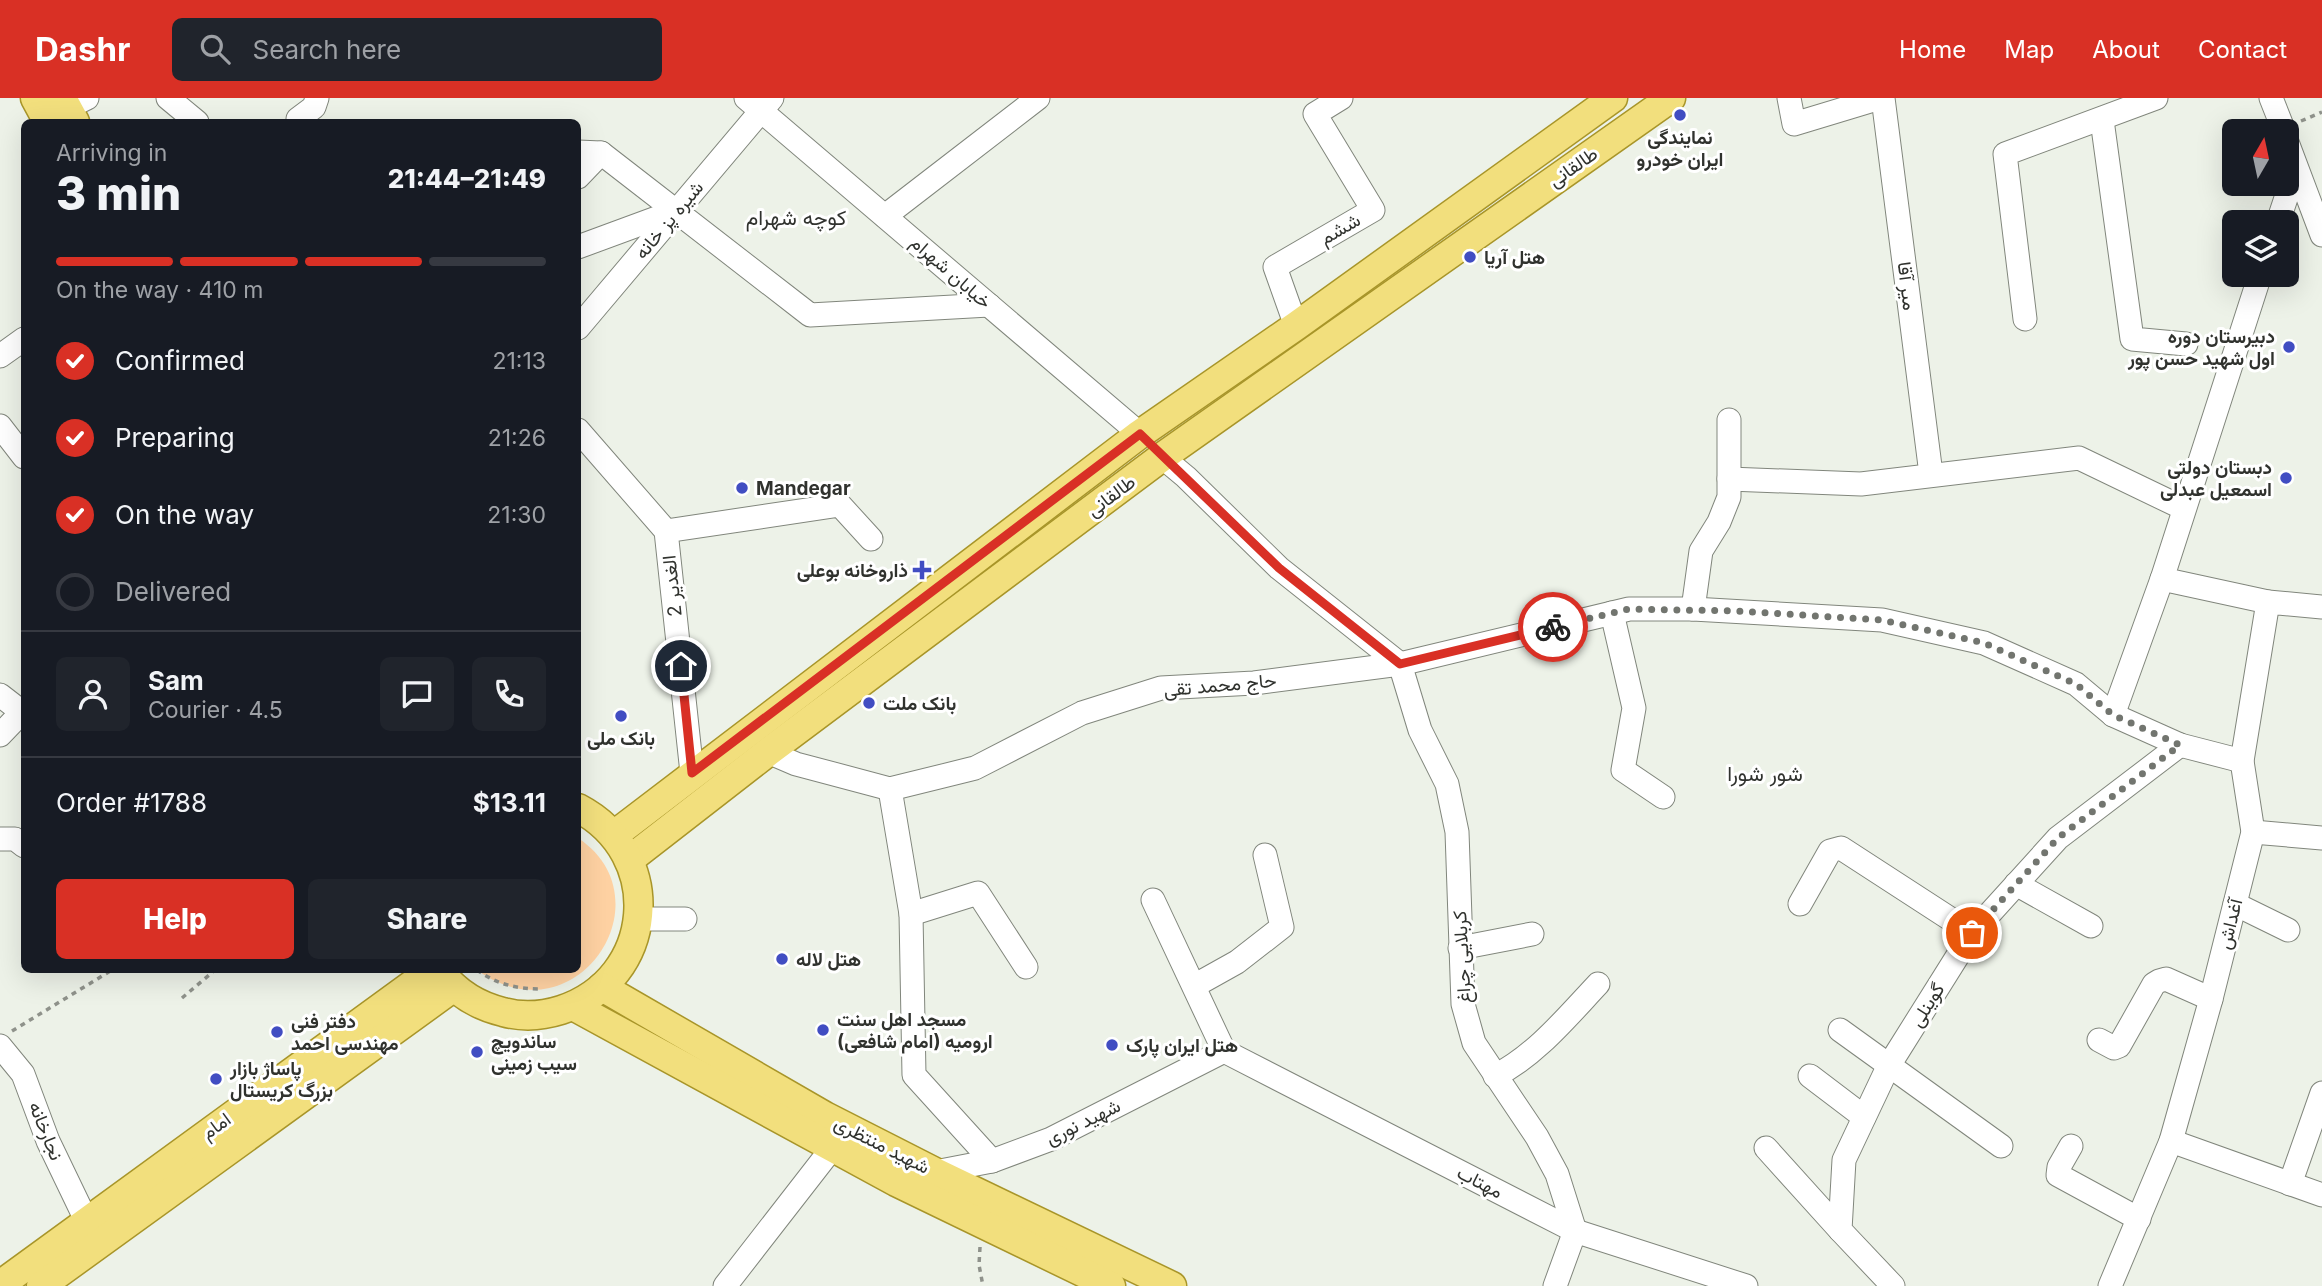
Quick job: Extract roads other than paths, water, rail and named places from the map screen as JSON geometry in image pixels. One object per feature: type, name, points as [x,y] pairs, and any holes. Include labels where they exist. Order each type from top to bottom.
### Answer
[{"type":"main road","points":[[35,98],[68,110]]},
{"type":"main road","name":"طالقانی","points":[[614,835],[1140,434],[1296,326],[1613,98]]},
{"type":"main road","name":"طالقانی","points":[[629,860],[768,752],[1162,457],[1671,98]]},
{"type":"main road","points":[[1140,434],[1162,457]]},
{"type":"main road","points":[[446,978],[471,1000],[490,1009],[531,1016],[573,1006],[602,987],[624,962],[633,942],[638,919],[636,879],[629,860],[614,835],[593,816],[581,810]]},
{"type":"main road","name":"امام","points":[[0,1285],[428,973]]},
{"type":"main road","name":"امام","points":[[41,1286],[446,978]]},
{"type":"main road","name":"شهید منتظری","points":[[602,987],[825,1116],[986,1226],[1111,1286]]},
{"type":"main road","name":"شهید منتظری","points":[[573,1006],[833,1147],[901,1170],[935,1172],[1172,1286]]},
{"type":"street","points":[[168,98],[193,119]]},
{"type":"street","points":[[302,119],[314,107],[317,98]]},
{"type":"street","points":[[885,216],[1038,98]]},
{"type":"street","name":"ششم","points":[[1296,326],[1275,267],[1373,209],[1315,114],[1341,98]]},
{"type":"street","points":[[1789,98],[1794,124],[1882,98]]},
{"type":"street","name":"میر آقا","points":[[1882,98],[1931,474]]},
{"type":"street","points":[[2025,319],[2005,154],[2102,120],[2123,104],[2156,98]]},
{"type":"street","points":[[2271,98],[2279,119]]},
{"type":"street","name":"خیابان شهرام","points":[[760,103],[885,216],[1140,434]]},
{"type":"street","name":"شیره پز خانه","points":[[581,324],[676,211],[760,103]]},
{"type":"street","points":[[2102,120],[2132,339],[2186,344]]},
{"type":"street","points":[[581,152],[601,153],[810,316],[989,305]]},
{"type":"street","points":[[581,174],[601,153]]},
{"type":"street","points":[[2300,177],[2322,234]]},
{"type":"street","points":[[581,246],[676,211]]},
{"type":"street","points":[[2113,715],[2162,579],[2256,287]]},
{"type":"street","points":[[0,356],[21,341]]},
{"type":"street","points":[[1693,609],[1701,551],[1719,522],[1729,497],[1729,420]]},
{"type":"street","points":[[0,426],[21,453]]},
{"type":"street","name":"2 الغدیر","points":[[581,433],[666,531],[692,773]]},
{"type":"street","points":[[1162,457],[1279,568],[1400,664]]},
{"type":"street","points":[[1729,479],[1861,484],[2079,458],[2183,508]]},
{"type":"street","points":[[666,531],[840,505],[871,539]]},
{"type":"street","points":[[2162,579],[2268,602],[2322,607]]},
{"type":"street","name":"آغداش","points":[[2110,1286],[2171,1141],[2211,999],[2253,832],[2242,761],[2268,602]]},
{"type":"street","name":"حاج محمد تقی","points":[[890,789],[975,768],[1083,713],[1161,688],[1254,683],[1400,664],[1629,609],[1693,609],[1882,620],[1984,643],[2076,684],[2113,715],[2180,745],[2242,761]]},
{"type":"street","points":[[1612,613],[1633,708],[1623,770],[1664,797]]},
{"type":"street","name":"کربلایی چراغ","points":[[1400,664],[1420,730],[1447,784],[1455,820],[1463,1004],[1474,1044],[1537,1137],[1557,1174],[1575,1231]]},
{"type":"street","points":[[0,695],[21,710]]},
{"type":"street","points":[[0,735],[21,713]]},
{"type":"street","name":"گوینلی","points":[[1840,1230],[1843,1160],[1888,1067],[1972,933],[2058,838],[2180,745]]},
{"type":"street","points":[[768,752],[796,764],[890,789],[911,914],[914,1075],[992,1161]]},
{"type":"street","points":[[2253,832],[2322,838]]},
{"type":"street","points":[[0,839],[15,839],[21,844]]},
{"type":"street","points":[[1800,904],[1830,851],[1841,848],[1972,933]]},
{"type":"street","points":[[1194,986],[1237,962],[1282,927],[1265,855]]},
{"type":"street","points":[[2016,884],[2091,926]]},
{"type":"street","points":[[911,914],[978,892],[1026,967]]},
{"type":"street","points":[[1153,900],[1224,1051]]},
{"type":"street","points":[[2235,904],[2288,930]]},
{"type":"street","points":[[638,919],[685,919]]},
{"type":"street","points":[[1460,948],[1532,934]]},
{"type":"street","points":[[2099,1040],[2114,1048],[2119,1046],[2154,984],[2159,981],[2166,979],[2211,999]]},
{"type":"street","points":[[1494,1076],[1512,1068],[1554,1030],[1598,984]]},
{"type":"street","points":[[1840,1030],[2001,1146]]},
{"type":"street","name":"نجارخانه","points":[[6,1039],[23,1074],[48,1141],[86,1220]]},
{"type":"street","name":"شهید نوری","points":[[935,1172],[992,1161],[1051,1139],[1224,1051]]},
{"type":"street","name":"مهتاب","points":[[1224,1051],[1575,1231],[1746,1286]]},
{"type":"street","points":[[1810,1076],[1864,1117]]},
{"type":"street","points":[[2290,1184],[2322,1093]]},
{"type":"street","points":[[2171,1141],[2322,1195]]},
{"type":"street","points":[[2071,1146],[2059,1167],[2058,1175],[2139,1219]]},
{"type":"street","points":[[725,1286],[833,1147]]},
{"type":"street","points":[[1766,1148],[1893,1286]]},
{"type":"street","points":[[1555,1286],[1575,1231]]},
{"type":"place","name":"نمایندگی ایران خودرو","points":[[1680,115]]},
{"type":"place","name":"هتل آریا","points":[[1470,257]]},
{"type":"place","name":"دبیرستان دوره اول شهید حسن پور","points":[[2289,347]]},
{"type":"place","name":"دبستان دولتی اسمعیل عبدلی","points":[[2286,478]]},
{"type":"place","name":"Mandegar","points":[[742,488]]},
{"type":"place","name":"ذاروخانه بوعلی","points":[[922,570]]},
{"type":"place","name":"بانک ملت","points":[[869,703]]},
{"type":"place","name":"بانک ملی","points":[[621,716]]},
{"type":"place","name":"هتل لاله","points":[[782,959]]},
{"type":"place","name":"مسجد اهل سنت ارومیه (امام شافعی)","points":[[823,1030]]},
{"type":"place","name":"دفتر فنی مهندسی احمد","points":[[277,1032]]},
{"type":"place","name":"هتل ایران پارک","points":[[1112,1045]]},
{"type":"place","name":"ساندویچ سیب زمینی","points":[[477,1052]]},
{"type":"place","name":"پاساژ بازار بزرگ کریستال","points":[[216,1079]]},
{"type":"district","name":"کوچه شهرام","points":[[796,217]]},
{"type":"district","name":"شور شورا","points":[[1765,773]]}]
